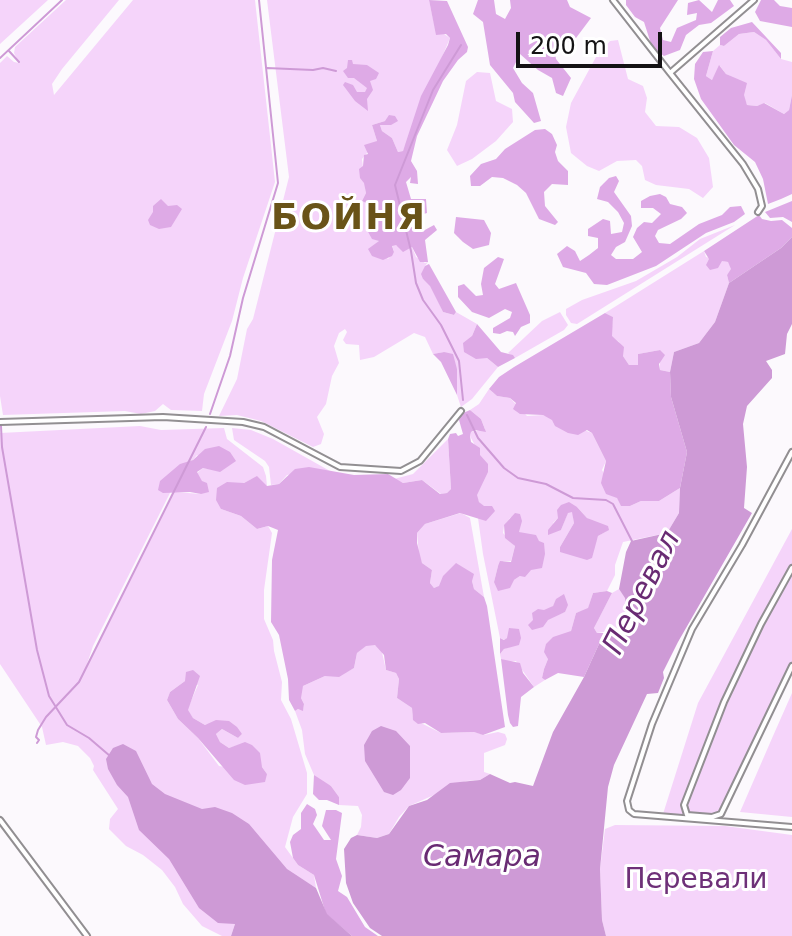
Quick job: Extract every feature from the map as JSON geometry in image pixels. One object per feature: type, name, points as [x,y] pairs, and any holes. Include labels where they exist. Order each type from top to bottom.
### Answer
[{"type":"street","points":[[613,0],[743,164],[762,200],[758,212]]},
{"type":"street","points":[[670,73],[754,0]]},
{"type":"street","points":[[0,422],[163,417],[243,422],[264,427],[340,467],[401,471],[420,461],[461,411]]},
{"type":"street","points":[[792,452],[692,629],[645,742],[627,801],[631,813],[792,827]]},
{"type":"street","points":[[792,568],[724,702],[684,805],[687,815],[712,817],[721,814],[792,666]]},
{"type":"street","points":[[0,820],[87,936]]},
{"type":"green space","points":[[0,0],[48,0],[0,44]]},
{"type":"green space","points":[[66,0],[119,0],[62,69],[52,84],[54,95],[133,0],[255,0],[275,182],[232,321],[204,394],[202,411],[171,410],[163,404],[155,411],[141,414],[125,411],[3,415],[0,396],[0,63],[7,56],[19,63],[14,53],[15,47]]},
{"type":"green space","points":[[267,0],[429,0],[435,28],[450,38],[403,151],[398,152],[392,138],[382,131],[380,125],[391,125],[385,121],[372,125],[377,141],[362,159],[366,193],[362,201],[373,206],[370,212],[375,219],[377,240],[380,241],[376,244],[388,259],[394,252],[392,245],[396,245],[412,247],[416,257],[428,262],[423,279],[431,286],[443,312],[454,315],[456,312],[477,324],[472,336],[487,358],[498,367],[472,399],[461,407],[457,395],[457,369],[444,352],[433,354],[425,337],[414,333],[374,357],[360,360],[359,345],[346,344],[343,340],[347,332],[345,329],[339,333],[334,346],[339,363],[332,376],[326,404],[317,417],[324,434],[321,444],[313,447],[261,421],[237,415],[219,416],[237,379],[247,329],[253,319],[289,177]]},
{"type":"green space","points":[[754,32],[766,40],[781,59],[792,62],[792,95],[789,110],[784,114],[765,103],[747,105],[737,80],[720,66],[712,80],[706,76],[713,51],[739,34]]},
{"type":"green space","points":[[618,40],[628,79],[643,86],[647,98],[645,112],[656,126],[679,127],[697,138],[709,158],[713,187],[703,198],[689,189],[656,185],[645,180],[642,166],[636,160],[617,161],[599,171],[571,153],[566,127],[571,103],[596,57],[610,41]]},
{"type":"green space","points":[[477,72],[490,73],[496,101],[512,109],[513,122],[496,141],[457,166],[447,150],[457,125],[466,81]]},
{"type":"green space","points":[[735,225],[577,324],[571,323],[566,315],[566,309],[582,300],[636,281],[677,257],[700,239]]},
{"type":"green space","points":[[704,251],[706,257],[728,262],[732,269],[727,275],[729,283],[715,322],[699,343],[674,352],[670,372],[660,370],[660,350],[638,354],[639,366],[629,365],[619,342],[611,336],[613,317],[605,313]]},
{"type":"green space","points":[[560,312],[568,325],[564,330],[515,358],[508,353],[542,321]]},
{"type":"green space","points":[[489,389],[497,396],[510,398],[527,416],[543,415],[592,433],[606,461],[602,470],[617,498],[630,506],[641,501],[659,501],[680,488],[679,513],[667,533],[623,542],[615,575],[607,591],[593,593],[588,609],[576,613],[571,631],[548,659],[542,678],[545,680],[534,687],[516,661],[501,659],[500,654],[511,646],[507,638],[500,638],[483,554],[478,518],[484,507],[476,495],[483,480],[480,455],[470,436],[471,432],[485,429],[481,419],[470,410],[479,404]],"holes":[[[577,507],[587,518],[608,530],[598,536],[595,544],[560,547],[574,523],[573,511],[569,512]],[[568,512],[561,530],[553,523],[558,518]],[[520,514],[519,532],[539,541],[520,576],[514,580],[494,582],[498,566],[504,561],[511,561],[515,546],[503,533],[510,518]],[[557,599],[565,612],[529,625],[553,606]]]},
{"type":"green space","points":[[140,426],[161,430],[224,428],[227,439],[263,467],[267,486],[252,479],[244,483],[221,509],[241,516],[257,529],[268,526],[272,533],[264,590],[264,619],[273,640],[282,682],[281,700],[291,719],[307,773],[307,794],[293,817],[285,847],[298,865],[314,875],[316,888],[298,877],[235,924],[231,936],[222,936],[202,926],[183,904],[162,870],[126,846],[109,829],[110,819],[118,809],[93,770],[90,758],[78,746],[63,742],[46,745],[42,727],[0,664],[0,433]],"holes":[[[197,455],[212,469],[203,468],[197,473],[202,482],[201,494],[174,492],[85,670],[93,646],[171,491],[163,493],[180,465]],[[185,681],[198,685],[187,710],[193,718],[205,725],[210,724],[242,734],[238,738],[222,729],[216,734],[220,742],[229,748],[245,743],[267,774],[219,766],[198,738],[178,719],[167,700],[170,692]]]},
{"type":"green space","points":[[232,428],[251,430],[273,439],[330,471],[287,475],[279,484],[271,485],[269,467],[265,461],[234,440]]},
{"type":"green space","points":[[448,439],[451,489],[447,493],[441,494],[422,480],[403,483],[394,479],[413,474]]},
{"type":"green space","points":[[461,513],[470,518],[484,597],[474,589],[472,581],[434,588],[430,583],[432,570],[422,563],[419,555],[417,533],[425,524]]},
{"type":"green space","points":[[792,529],[792,663],[718,819],[663,814],[698,703]]},
{"type":"green space","points":[[619,589],[625,597],[626,631],[620,636],[610,631],[597,633],[594,628],[600,616],[612,593]]},
{"type":"green space","points":[[366,645],[381,648],[386,670],[396,673],[399,679],[397,698],[412,708],[413,719],[441,733],[474,732],[484,735],[498,732],[505,734],[507,739],[505,745],[484,753],[484,772],[490,774],[409,806],[389,834],[377,838],[357,835],[362,815],[358,806],[339,805],[339,797],[331,786],[314,775],[305,754],[302,730],[295,711],[303,710],[303,686],[325,676],[339,676],[354,668],[357,653]]},
{"type":"green space","points":[[792,693],[792,817],[740,812],[773,736]]},
{"type":"green space","name":"Перевали","points":[[615,825],[725,826],[792,835],[792,936],[606,936],[602,920],[600,869],[605,829]]},
{"type":"shaded area","points":[[429,0],[447,1],[468,47],[443,81],[417,136],[411,161],[417,171],[418,184],[410,183],[411,177],[406,182],[411,199],[426,199],[427,213],[414,217],[420,229],[423,231],[434,225],[437,230],[425,240],[428,262],[420,262],[412,247],[403,252],[396,245],[392,246],[392,256],[383,260],[372,256],[368,249],[379,241],[372,239],[367,230],[375,222],[370,215],[372,206],[362,201],[366,193],[359,169],[363,166],[364,155],[368,154],[364,145],[377,141],[372,125],[385,121],[389,115],[395,116],[398,121],[380,125],[382,131],[392,138],[398,152],[403,151],[421,96],[448,45],[450,38],[446,34],[436,35]]},
{"type":"shaded area","points":[[478,0],[494,0],[496,14],[505,19],[511,8],[510,0],[567,0],[570,7],[591,18],[576,38],[554,48],[556,59],[571,78],[563,96],[556,93],[552,78],[520,54],[513,68],[533,93],[541,121],[534,123],[515,102],[513,93],[490,65],[483,22],[473,14]]},
{"type":"shaded area","points":[[626,0],[678,0],[660,28],[663,40],[671,42],[677,28],[696,20],[697,13],[687,15],[688,3],[699,0],[712,12],[718,0],[730,0],[734,6],[711,23],[699,25],[686,35],[680,50],[664,56],[652,47],[644,22],[635,17]]},
{"type":"shaded area","points":[[761,0],[774,0],[780,6],[792,8],[792,27],[760,21],[755,12]]},
{"type":"shaded area","points":[[752,22],[781,53],[781,59],[766,40],[754,32],[739,34],[724,46],[720,45],[720,37],[731,28]]},
{"type":"shaded area","points":[[713,51],[706,76],[712,80],[719,65],[726,74],[747,83],[744,95],[747,105],[764,103],[784,114],[789,110],[792,95],[792,194],[768,204],[763,179],[755,162],[734,145],[701,99],[694,79],[695,64],[703,52]]},
{"type":"shaded area","points":[[348,60],[352,60],[353,64],[367,65],[379,73],[376,79],[370,81],[373,90],[367,99],[368,111],[355,101],[343,85],[345,82],[353,85],[357,92],[365,92],[367,88],[354,78],[348,78],[343,71],[347,68]]},
{"type":"shaded area","points":[[545,129],[552,134],[557,145],[555,152],[558,161],[568,171],[568,185],[552,184],[544,192],[545,206],[558,222],[555,225],[539,219],[526,193],[503,178],[492,177],[480,186],[471,186],[470,176],[481,164],[496,159],[505,149],[535,130]]},
{"type":"shaded area","points":[[616,176],[619,181],[614,192],[631,216],[632,226],[625,242],[616,247],[611,255],[616,259],[633,259],[642,252],[633,237],[637,228],[644,222],[652,223],[661,214],[653,208],[641,208],[641,201],[650,196],[660,194],[670,204],[682,207],[687,213],[658,230],[655,236],[659,243],[670,244],[699,224],[722,215],[730,207],[741,206],[745,214],[706,233],[656,266],[607,285],[594,284],[586,273],[563,267],[557,254],[567,246],[575,251],[580,261],[589,255],[598,248],[598,238],[588,236],[588,229],[603,219],[610,221],[611,234],[622,232],[624,223],[618,212],[608,202],[597,199],[600,187]]},
{"type":"shaded area","points":[[161,199],[168,206],[177,205],[182,209],[171,227],[159,229],[150,225],[148,220],[153,206]]},
{"type":"shaded area","points":[[792,201],[792,222],[783,217],[770,218],[765,212]]},
{"type":"shaded area","points":[[759,215],[771,221],[782,220],[792,228],[792,237],[729,283],[727,275],[731,269],[728,262],[722,261],[718,268],[710,270],[704,251]]},
{"type":"shaded area","points":[[456,217],[484,220],[491,233],[489,245],[473,249],[463,242],[454,233]]},
{"type":"shaded area","points":[[498,257],[504,259],[495,284],[499,289],[516,283],[530,315],[530,323],[521,327],[515,336],[507,331],[493,333],[493,328],[510,318],[512,312],[505,309],[489,318],[472,312],[458,297],[458,286],[464,284],[476,296],[483,295],[481,284],[484,268]]},
{"type":"shaded area","points":[[429,264],[456,312],[454,315],[443,312],[423,279],[421,274]]},
{"type":"shaded area","points":[[605,313],[613,317],[612,336],[624,347],[623,356],[629,365],[638,365],[638,354],[660,350],[665,355],[659,364],[660,370],[670,372],[671,397],[687,452],[680,488],[659,501],[621,506],[617,498],[606,494],[601,483],[606,461],[592,433],[587,430],[578,435],[568,433],[543,415],[520,414],[513,409],[516,403],[510,398],[497,396],[489,389],[499,377],[514,367]]},
{"type":"shaded area","points":[[477,324],[501,352],[515,358],[498,367],[487,358],[476,359],[464,352],[463,343],[472,336]]},
{"type":"shaded area","points":[[433,354],[453,354],[457,369],[457,395],[441,362]]},
{"type":"shaded area","points":[[470,410],[481,419],[486,432],[475,430],[470,436],[471,442],[480,448],[480,455],[488,464],[488,472],[477,495],[479,502],[492,506],[495,511],[486,521],[460,513],[425,524],[417,533],[417,543],[422,563],[432,570],[430,583],[434,588],[439,586],[443,576],[456,563],[474,574],[474,589],[484,597],[487,606],[505,727],[483,735],[474,732],[441,733],[425,723],[418,724],[413,720],[412,708],[397,698],[399,679],[396,673],[386,670],[384,655],[375,645],[366,646],[357,653],[354,668],[339,677],[325,676],[303,686],[303,711],[295,711],[289,700],[279,635],[271,622],[272,560],[278,530],[268,526],[257,529],[241,516],[221,509],[216,500],[217,488],[227,482],[244,483],[257,476],[267,486],[279,484],[295,469],[309,467],[354,475],[388,474],[403,483],[422,480],[440,494],[447,493],[451,489],[448,439],[450,434],[463,434],[459,420],[461,414]]},
{"type":"shaded area","points":[[219,446],[230,452],[236,461],[220,472],[203,468],[197,472],[207,483],[209,492],[163,493],[158,490],[160,481],[180,464],[193,460],[205,449]]},
{"type":"shaded area","points":[[569,502],[587,518],[608,526],[609,530],[598,536],[592,558],[587,560],[560,552],[574,523],[572,512],[568,513],[561,530],[548,535],[548,530],[558,518],[557,510]]},
{"type":"shaded area","points":[[515,513],[520,514],[522,521],[519,532],[536,535],[544,543],[542,568],[531,570],[525,577],[514,580],[510,588],[498,591],[494,582],[498,566],[500,561],[511,562],[515,546],[505,538],[504,525]]},
{"type":"shaded area","points":[[593,593],[612,593],[594,628],[597,633],[604,633],[584,677],[558,673],[545,680],[542,678],[548,659],[544,652],[546,644],[553,637],[571,631],[576,613],[588,608]]},
{"type":"shaded area","points":[[564,594],[568,605],[565,612],[548,620],[543,627],[532,630],[528,625],[533,620],[532,613],[553,606],[556,599]]},
{"type":"shaded area","points":[[509,628],[519,629],[519,645],[504,649],[500,654],[500,638],[507,638]]},
{"type":"shaded area","points":[[501,659],[520,663],[523,673],[534,687],[521,697],[518,726],[513,727],[510,723]]},
{"type":"shaded area","points":[[193,670],[200,676],[188,710],[193,718],[205,725],[216,720],[229,721],[237,727],[242,734],[238,738],[222,729],[216,734],[220,742],[229,748],[245,742],[252,745],[260,753],[262,767],[267,774],[265,782],[245,785],[234,780],[178,719],[167,700],[170,692],[185,681],[186,672]]},
{"type":"shaded area","points":[[314,775],[331,786],[339,797],[339,805],[319,800],[313,794]]},
{"type":"shaded area","points":[[307,804],[315,809],[317,815],[313,824],[324,840],[331,840],[322,826],[326,810],[342,813],[336,859],[342,876],[338,891],[347,897],[365,927],[378,936],[352,936],[326,914],[314,875],[293,858],[290,842],[301,829],[301,813]]},
{"type":"water","name":"Самара","points":[[792,237],[792,324],[787,334],[785,354],[766,361],[772,370],[772,378],[747,406],[743,424],[747,467],[744,508],[752,513],[678,642],[663,672],[658,693],[647,694],[614,765],[608,787],[600,869],[602,920],[606,936],[382,936],[370,928],[353,903],[346,883],[344,849],[357,835],[377,838],[389,834],[409,806],[427,800],[450,783],[480,780],[490,774],[510,783],[533,786],[553,732],[604,633],[611,631],[615,636],[620,636],[626,631],[625,598],[619,589],[631,541],[667,533],[679,513],[687,452],[671,397],[670,372],[674,352],[699,343],[715,322],[729,283]]},
{"type":"water","points":[[381,726],[396,731],[410,746],[410,778],[393,795],[384,792],[365,761],[364,745],[372,731]]},
{"type":"water","points":[[123,744],[136,751],[152,784],[165,794],[202,809],[215,807],[232,813],[249,824],[287,869],[316,888],[327,914],[352,936],[231,936],[235,924],[218,923],[199,908],[169,859],[139,830],[128,797],[117,785],[106,759],[113,748]]},
{"type":"waterway","points":[[0,58],[62,0]]},
{"type":"waterway","points":[[210,414],[230,356],[243,298],[278,183],[259,0]]},
{"type":"waterway","points":[[461,45],[433,90],[395,185],[416,283],[459,361],[463,400]]},
{"type":"waterway","points":[[9,51],[19,62]]},
{"type":"waterway","points":[[267,68],[323,68],[336,71]]},
{"type":"waterway","name":"Перевал","points":[[467,415],[478,438],[504,468],[518,478],[546,484],[573,498],[606,500],[613,504],[633,543]]},
{"type":"waterway","points":[[1,426],[37,650],[49,696],[67,725],[110,756]]},
{"type":"waterway","points":[[37,743],[38,730],[46,717],[79,682],[206,427]]},
{"type":"district","name":"БОЙНЯ","points":[[349,220]]}]
